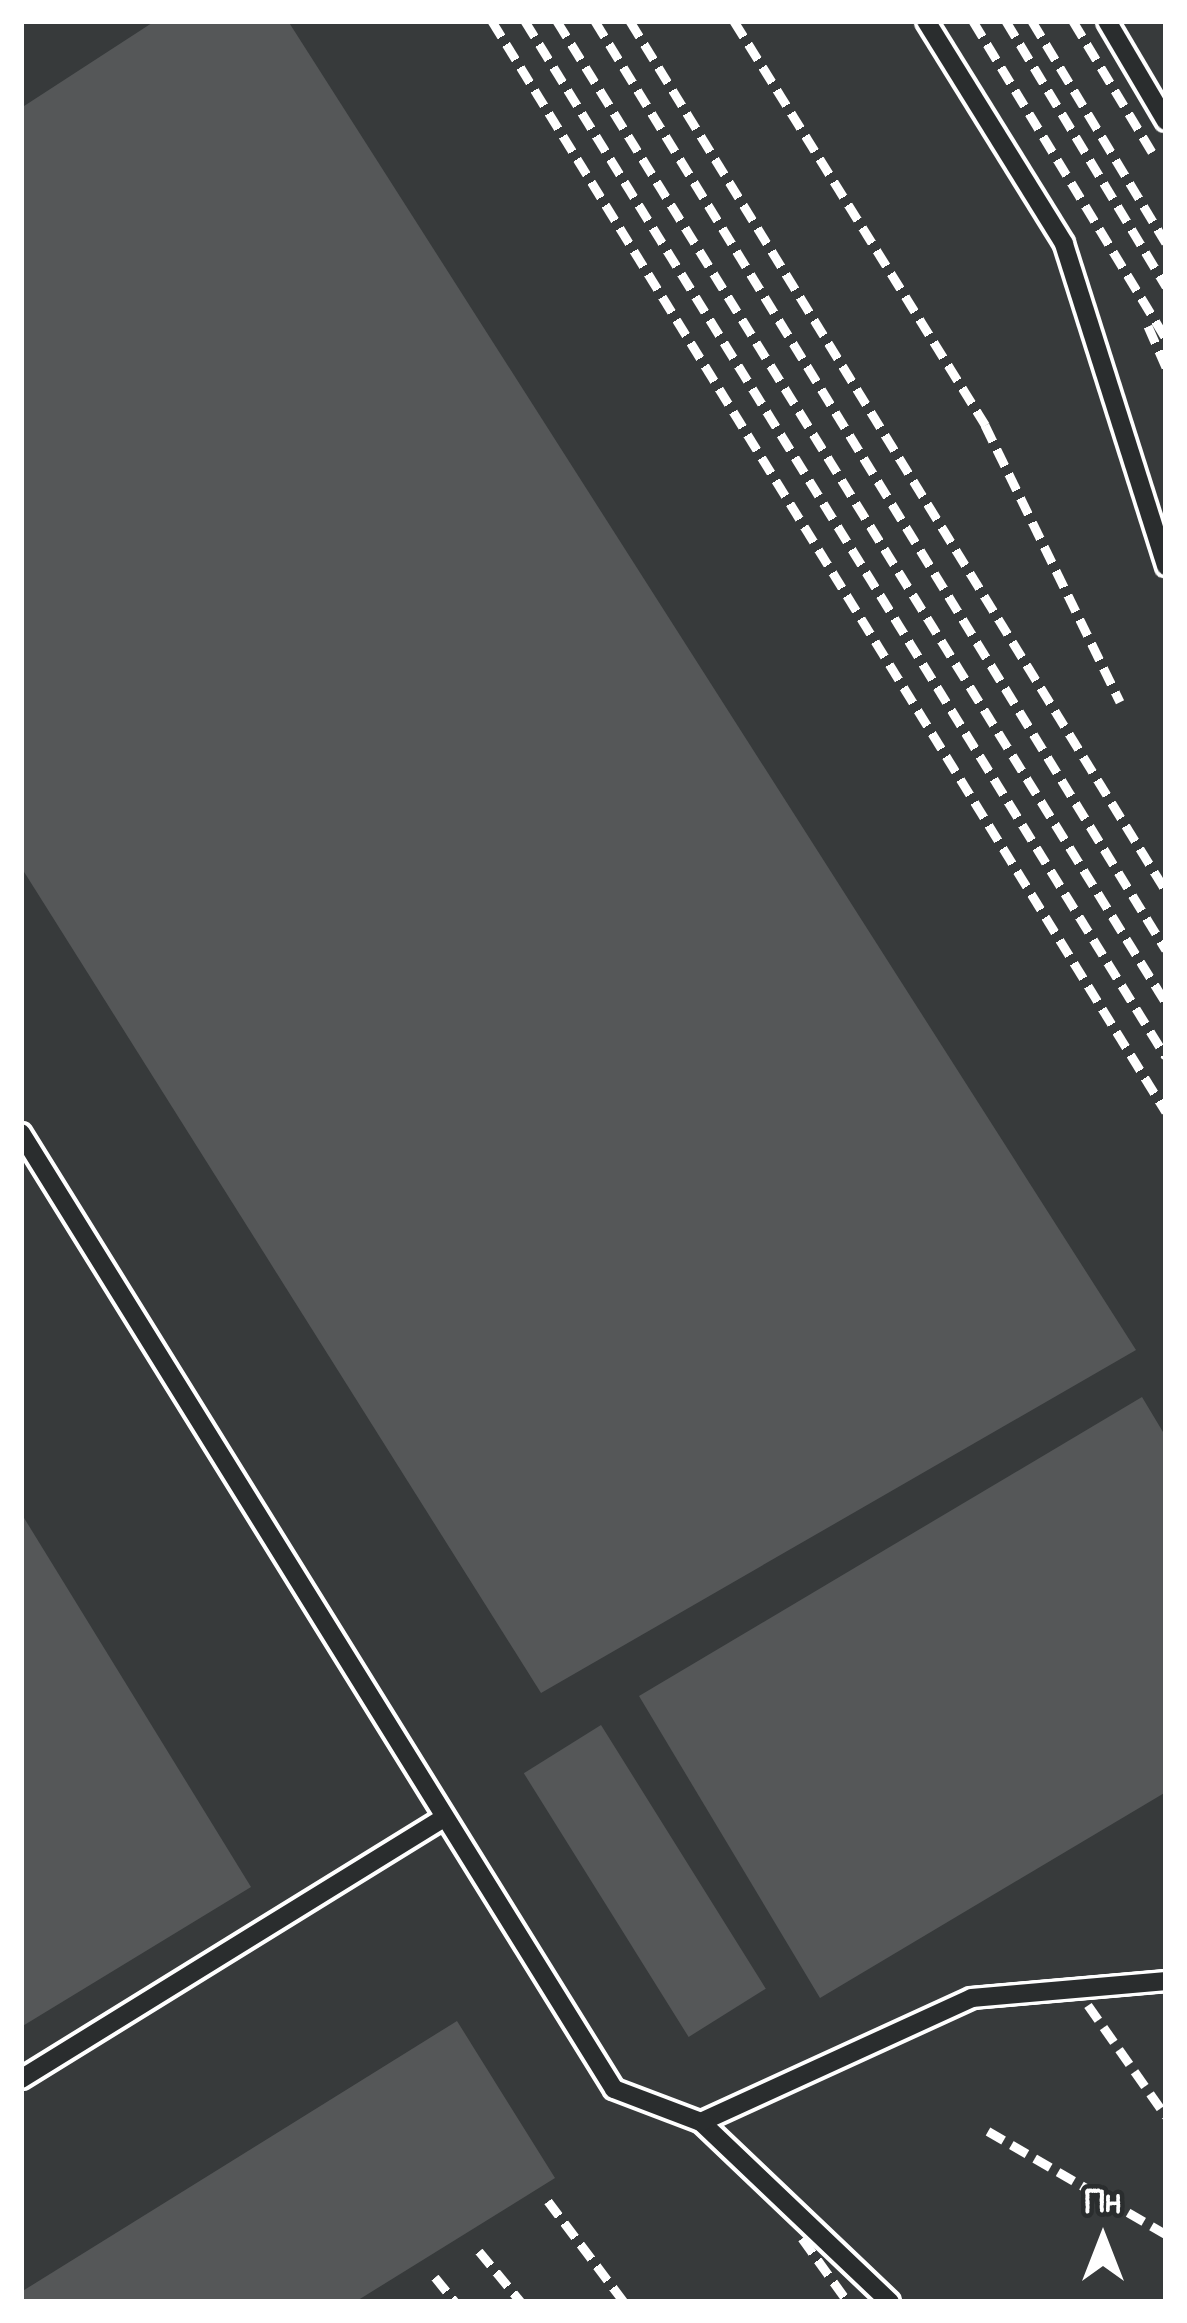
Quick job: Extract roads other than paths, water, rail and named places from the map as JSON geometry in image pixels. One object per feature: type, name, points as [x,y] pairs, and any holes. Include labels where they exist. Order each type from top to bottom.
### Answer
[{"type":"lane","points":[[926,21],[1064,244],[1166,566]]},
{"type":"lane","points":[[1107,21],[1166,121]]},
{"type":"lane","points":[[21,1133],[614,2089],[701,2122],[890,2302]]},
{"type":"lane","points":[[21,2079],[445,1817]]},
{"type":"lane","points":[[701,2122],[972,1998],[1166,1981]]},
{"type":"railway","points":[[492,21],[1166,1112]]},
{"type":"railway","points":[[525,21],[1166,1057]]},
{"type":"railway","points":[[557,21],[1166,1003]]},
{"type":"railway","points":[[595,21],[1166,950]]},
{"type":"railway","points":[[630,21],[1166,891]]},
{"type":"railway","points":[[734,21],[985,425],[1120,702]]},
{"type":"railway","points":[[973,21],[1166,339]]},
{"type":"railway","points":[[1006,21],[1166,286]]},
{"type":"railway","points":[[1032,21],[1166,243]]},
{"type":"railway","points":[[1073,21],[1152,152]]},
{"type":"railway","points":[[1148,326],[1166,367]]},
{"type":"railway","points":[[1088,2005],[1166,2116]]},
{"type":"railway","points":[[988,2131],[1166,2234]]},
{"type":"railway","points":[[548,2201],[624,2302]]},
{"type":"railway","points":[[802,2238],[848,2302]]},
{"type":"railway","points":[[479,2251],[521,2302]]},
{"type":"railway","points":[[435,2277],[455,2302]]}]
